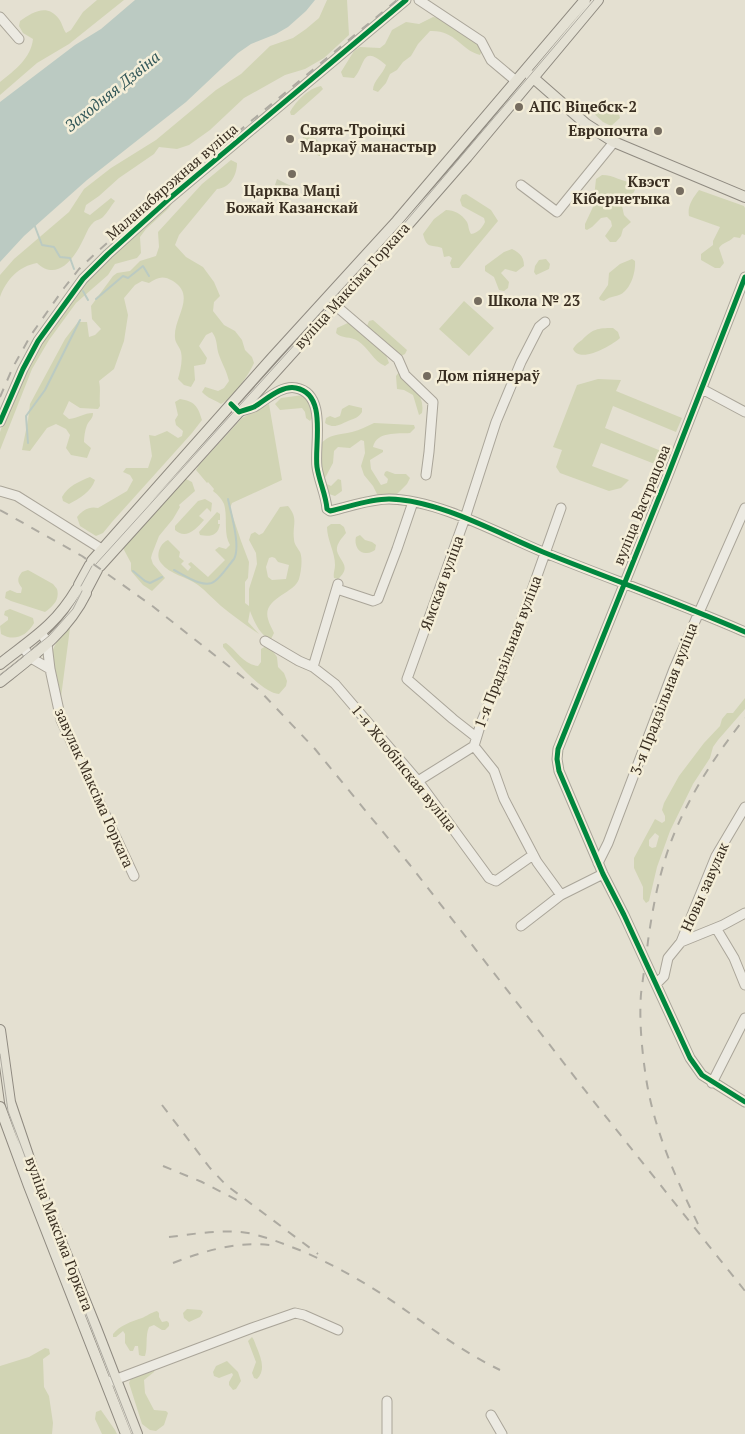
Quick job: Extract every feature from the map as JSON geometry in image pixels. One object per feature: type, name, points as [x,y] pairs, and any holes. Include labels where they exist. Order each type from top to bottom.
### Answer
[{"type":"main road","name":"вуліца Максіма Горкага","points":[[106,552],[188,469],[335,305],[529,74],[585,0]]},
{"type":"main road","name":"вуліца Максіма Горкага","points":[[463,153],[516,81],[529,74],[598,0]]},
{"type":"main road","points":[[529,74],[586,124],[614,142],[745,197]]},
{"type":"main road","name":"вуліца Максіма Горкага","points":[[0,682],[64,628],[73,616],[82,589],[95,565],[180,461],[272,358],[401,225]]},
{"type":"main road","name":"вуліца Максіма Горкага","points":[[0,664],[42,633],[82,589]]},
{"type":"main road","name":"вуліца Максіма Горкага","points":[[0,1030],[3,1105],[37,1182],[111,1381],[126,1434]]},
{"type":"main road","name":"вуліца Максіма Горкага","points":[[111,1381],[137,1434]]},
{"type":"street","name":"Маланабярэжная вуліца","points":[[0,422],[22,369],[38,341],[83,279],[170,198],[406,0]]},
{"type":"street","points":[[419,0],[481,41],[491,60],[516,81]]},
{"type":"street","points":[[0,17],[19,40]]},
{"type":"street","points":[[521,185],[557,212],[614,142]]},
{"type":"street","name":"вуліца Вастрацова","points":[[598,863],[559,771],[558,749],[745,277]]},
{"type":"street","points":[[335,305],[398,359],[405,375],[432,402],[426,475]]},
{"type":"street","name":"Ямская вуліца","points":[[475,741],[407,679],[465,518],[496,422],[521,362],[539,327],[545,322]]},
{"type":"street","points":[[272,358],[280,366]]},
{"type":"street","points":[[230,404],[239,412],[252,408],[286,389],[296,388],[310,395],[314,401],[318,432],[317,467],[327,509],[330,511],[365,502],[389,499],[413,502],[436,508],[465,518],[745,632]]},
{"type":"street","points":[[702,389],[745,412]]},
{"type":"street","points":[[219,418],[228,425]]},
{"type":"street","points":[[180,461],[188,469]]},
{"type":"street","points":[[0,491],[16,496],[106,552]]},
{"type":"street","points":[[313,667],[338,587],[373,601],[378,599],[413,502]]},
{"type":"street","name":"1-я Прадзільная вуліца","points":[[561,508],[509,655],[475,741],[494,771],[504,799],[533,855],[561,895]]},
{"type":"street","name":"3-я Прадзільная вуліца","points":[[598,863],[608,843],[674,669],[745,508]]},
{"type":"street","name":"завулак Максіма Горкага","points":[[42,633],[47,644],[50,669],[61,720],[134,876]]},
{"type":"street","name":"1-я Жлобінская вуліца","points":[[265,640],[299,661],[313,667],[335,684],[418,781],[489,878],[496,881],[533,855]]},
{"type":"street","points":[[22,647],[30,658],[50,669]]},
{"type":"street","points":[[418,781],[475,741]]},
{"type":"street","name":"Новы завулак","points":[[656,984],[664,976],[668,958],[681,942],[716,856],[745,807]]},
{"type":"street","points":[[598,863],[697,1070],[712,1083],[745,1102]]},
{"type":"street","points":[[521,926],[561,895],[603,874]]},
{"type":"street","points":[[681,942],[716,928],[745,913]]},
{"type":"street","points":[[716,928],[734,958],[745,985]]},
{"type":"street","points":[[712,1083],[745,1018]]},
{"type":"street","points":[[111,1381],[295,1313],[338,1330]]},
{"type":"street","points":[[387,1401],[387,1434]]},
{"type":"street","points":[[490,1416],[502,1434]]},
{"type":"green space","points":[[97,0],[124,0],[69,44],[37,63],[0,95],[0,82],[26,58],[32,46],[33,39],[23,33],[19,26],[20,21],[35,12],[50,11],[59,19],[66,33],[71,30],[83,12]]},
{"type":"green space","points":[[327,0],[347,0],[349,35],[324,58],[305,69],[285,75],[244,98],[210,130],[189,145],[177,149],[159,147],[154,154],[119,178],[86,205],[84,212],[90,215],[111,198],[115,201],[103,217],[94,222],[90,227],[70,261],[58,269],[51,270],[37,263],[24,267],[6,285],[0,297],[0,275],[14,259],[69,212],[84,189],[111,168],[156,140],[216,90],[241,74],[270,46],[293,38],[306,29],[319,18]]},
{"type":"green space","points":[[433,17],[439,18],[479,45],[482,51],[480,55],[467,49],[446,33],[430,31],[418,44],[411,56],[397,70],[390,74],[386,83],[378,92],[373,90],[373,87],[386,65],[372,56],[365,58],[354,78],[343,77],[341,72],[354,51],[360,47],[380,48],[385,44],[392,30],[406,22],[419,24]]},
{"type":"green space","points":[[321,86],[323,89],[319,93],[294,115],[291,115],[290,112],[299,99],[312,89]]},
{"type":"green space","points":[[601,99],[619,114],[620,118],[611,126],[603,122],[591,111]]},
{"type":"green space","points":[[308,132],[326,148],[322,157],[314,153],[306,144],[302,133]]},
{"type":"green space","points":[[231,160],[237,163],[236,172],[232,180],[226,186],[217,189],[179,235],[175,245],[186,257],[203,267],[214,282],[220,296],[214,302],[213,311],[224,325],[235,331],[242,340],[245,350],[252,357],[254,363],[240,386],[221,404],[202,392],[205,387],[218,391],[224,388],[229,381],[212,332],[206,335],[199,346],[207,358],[205,364],[194,366],[195,380],[191,387],[184,385],[178,379],[182,355],[175,340],[175,330],[184,300],[183,293],[180,287],[173,281],[163,277],[149,283],[142,281],[135,285],[124,298],[128,315],[124,341],[114,369],[99,381],[100,406],[98,409],[80,408],[69,401],[63,414],[69,419],[93,413],[84,436],[84,442],[91,448],[87,458],[71,455],[66,448],[70,435],[66,429],[56,424],[47,428],[30,451],[22,450],[30,404],[65,339],[78,322],[87,322],[89,337],[95,335],[101,329],[92,319],[91,306],[113,276],[117,273],[130,271],[140,261],[156,256],[159,247],[158,232],[202,184]]},
{"type":"green space","points":[[602,175],[634,183],[636,187],[622,206],[624,215],[631,222],[623,229],[621,236],[616,242],[610,242],[605,236],[612,226],[611,221],[607,217],[601,218],[592,227],[587,230],[585,229],[585,224],[593,207],[596,179]]},
{"type":"green space","points":[[277,179],[297,189],[292,195],[284,193],[275,185]]},
{"type":"green space","points":[[699,190],[745,208],[745,235],[742,234],[740,238],[734,237],[719,248],[724,263],[720,268],[715,268],[701,260],[701,254],[713,245],[720,227],[689,216],[690,205]]},
{"type":"green space","points":[[466,194],[491,210],[498,221],[459,268],[452,268],[450,263],[452,258],[449,256],[444,257],[442,248],[428,244],[423,234],[434,219],[446,210],[455,212],[463,217],[471,234],[480,230],[485,222],[484,218],[462,206],[460,200],[462,195]]},
{"type":"green space","points":[[170,201],[172,203],[169,208],[140,237],[141,253],[137,258],[115,264],[108,275],[76,303],[49,340],[32,369],[0,450],[0,432],[8,409],[37,346],[72,296],[114,253]]},
{"type":"green space","points":[[512,249],[521,256],[524,266],[516,272],[505,269],[501,273],[509,282],[508,288],[504,291],[499,290],[494,277],[485,271],[485,266],[504,252]]},
{"type":"green space","points":[[546,259],[550,264],[549,269],[536,275],[534,272],[535,266],[539,260]]},
{"type":"green space","points":[[632,259],[635,261],[634,271],[632,281],[626,290],[604,301],[600,300],[599,298],[608,285],[609,273],[620,264]]},
{"type":"green space","points":[[464,301],[494,328],[469,356],[439,329]]},
{"type":"green space","points":[[373,320],[407,350],[405,354],[401,356],[367,326],[369,321]]},
{"type":"green space","points":[[350,322],[386,355],[389,363],[385,366],[381,364],[358,341],[336,333],[337,328]]},
{"type":"green space","points":[[613,328],[618,332],[620,338],[603,349],[582,355],[573,349],[592,331]]},
{"type":"green space","points":[[399,372],[411,383],[420,396],[422,413],[419,415],[413,395],[404,390],[397,389],[396,376]]},
{"type":"green space","points":[[598,379],[621,380],[616,391],[682,418],[676,432],[613,406],[605,428],[666,453],[660,466],[601,443],[592,466],[629,480],[621,488],[609,491],[560,473],[556,467],[562,450],[553,447],[577,385]]},
{"type":"green space","points":[[303,395],[310,403],[313,417],[310,421],[306,418],[302,408],[280,410],[275,404],[281,398]]},
{"type":"green space","points":[[180,399],[192,403],[197,408],[202,420],[192,433],[103,533],[96,536],[80,526],[77,517],[84,511],[89,508],[98,508],[127,491],[133,480],[130,475],[123,472],[126,468],[148,468],[152,456],[149,435],[155,436],[167,431],[178,438],[182,436],[183,431],[176,425],[175,420],[178,415],[175,402]]},
{"type":"green space","points":[[269,404],[282,480],[232,503],[230,508],[249,562],[248,578],[245,582],[245,603],[249,606],[249,589],[257,564],[256,553],[249,540],[251,534],[255,532],[259,535],[263,533],[280,507],[288,506],[293,515],[294,541],[301,558],[300,576],[296,584],[274,601],[267,612],[274,633],[271,639],[261,631],[250,611],[248,622],[259,634],[226,610],[198,585],[165,567],[158,557],[161,547],[168,540],[180,552],[179,557],[184,561],[181,564],[188,571],[191,567],[188,564],[191,562],[208,577],[225,560],[215,550],[219,547],[226,549],[230,545],[227,535],[224,504],[213,491],[214,489],[196,470],[242,418]],"holes":[[[269,558],[275,558],[278,562],[289,565],[286,579],[272,580],[268,577],[266,567]]]},
{"type":"green space","points":[[349,405],[362,408],[359,416],[339,425],[331,426],[325,423],[326,418],[330,416],[335,418],[340,416],[342,409]]},
{"type":"green space","points":[[374,423],[414,425],[415,428],[410,433],[388,434],[379,438],[373,447],[383,450],[383,452],[370,460],[371,469],[381,485],[387,483],[388,479],[384,475],[387,471],[395,474],[406,474],[410,478],[407,484],[396,495],[378,496],[364,475],[361,466],[365,453],[364,441],[361,440],[350,448],[338,447],[334,451],[333,463],[325,478],[327,484],[331,486],[338,479],[341,480],[342,491],[335,496],[326,493],[322,479],[320,445],[330,437],[355,431]]},
{"type":"green space","points":[[90,477],[95,480],[85,494],[69,504],[63,501],[64,493],[70,487]]},
{"type":"green space","points":[[186,479],[192,482],[195,491],[179,505],[180,507],[173,519],[159,536],[151,558],[153,564],[165,578],[152,591],[143,585],[131,571],[131,563],[123,548]]},
{"type":"green space","points":[[205,499],[212,503],[211,512],[207,508],[199,516],[204,520],[187,534],[179,533],[175,530],[175,526],[198,501]]},
{"type":"green space","points":[[217,512],[220,514],[218,524],[220,524],[217,531],[210,536],[200,535],[199,532]]},
{"type":"green space","points":[[331,524],[340,524],[344,527],[346,533],[337,546],[338,555],[345,567],[338,579],[334,578],[335,560],[327,532],[327,527]]},
{"type":"green space","points":[[360,535],[365,540],[376,545],[375,550],[364,553],[359,550],[356,545],[356,537]]},
{"type":"green space","points":[[28,570],[53,584],[57,589],[57,600],[45,612],[5,598],[6,592],[10,590],[21,593],[22,588],[18,578],[22,572]]},
{"type":"green space","points":[[10,609],[33,618],[34,623],[31,628],[20,636],[11,637],[1,634],[0,626],[8,620],[8,617],[4,615],[5,611]]},
{"type":"green space","points":[[70,628],[61,697],[52,654],[57,642]]},
{"type":"green space","points":[[226,643],[248,663],[258,666],[261,662],[261,649],[266,646],[272,650],[277,657],[278,667],[284,673],[287,681],[286,686],[279,694],[265,688],[249,675],[223,647],[223,644]]},
{"type":"green space","points":[[745,698],[745,709],[713,747],[710,758],[693,784],[670,831],[657,867],[649,901],[646,903],[643,899],[643,887],[634,868],[634,858],[655,819],[662,823],[665,821],[662,810],[664,803],[679,776],[704,743],[720,726],[722,719],[727,713],[733,713]],"holes":[[[655,833],[659,836],[656,847],[652,848],[649,846],[649,840]]]},
{"type":"green space","points":[[187,1309],[201,1310],[203,1312],[200,1317],[189,1322],[184,1318],[183,1313]]},
{"type":"green space","points":[[157,1311],[162,1322],[167,1321],[169,1326],[165,1330],[154,1325],[149,1327],[145,1356],[139,1355],[138,1346],[135,1346],[133,1351],[130,1351],[125,1343],[123,1331],[116,1337],[113,1337],[113,1334],[122,1326]]},
{"type":"green space","points":[[252,1337],[262,1364],[260,1375],[257,1379],[254,1378],[252,1373],[256,1362],[248,1341]]},
{"type":"green space","points":[[45,1348],[49,1349],[50,1354],[43,1359],[44,1387],[49,1396],[53,1423],[52,1434],[0,1434],[0,1366],[29,1357]]},
{"type":"green space","points":[[227,1361],[238,1372],[241,1381],[236,1389],[233,1390],[229,1385],[232,1373],[219,1378],[214,1376],[213,1372],[216,1366]]},
{"type":"green space","points":[[155,1369],[144,1380],[145,1393],[154,1410],[166,1411],[168,1413],[164,1425],[156,1431],[150,1430],[142,1424],[129,1383],[131,1378]]},
{"type":"green space","points":[[101,1410],[117,1434],[102,1434],[95,1419],[96,1412]]},
{"type":"water","name":"Заходняя Дзвіна","points":[[135,0],[315,0],[288,27],[251,44],[238,53],[186,102],[87,180],[24,236],[0,262],[0,102],[75,45],[101,29]]},
{"type":"waterway","points":[[34,224],[42,245],[54,247],[60,257],[70,258],[74,269]]},
{"type":"waterway","points":[[96,299],[123,276],[128,278],[143,266],[149,276]]},
{"type":"waterway","points":[[83,291],[88,300]]},
{"type":"waterway","points":[[28,443],[26,416],[45,390],[80,320]]},
{"type":"waterway","points":[[174,570],[194,581],[206,584],[215,581],[234,559],[236,538],[228,499]]},
{"type":"waterway","points":[[133,571],[150,583],[162,577]]},
{"type":"tram line","points":[[96,564],[402,226],[594,0]]},
{"type":"tram line","points":[[81,586],[92,566]]},
{"type":"tram line","points":[[0,675],[49,636],[73,609],[82,591]]},
{"type":"tram line","points":[[0,1054],[8,1111],[133,1434]]},
{"type":"railway","points":[[0,397],[13,367],[31,335],[79,269],[150,205],[397,0]]},
{"type":"railway","points":[[0,510],[82,556],[151,605],[259,690],[315,749],[410,865],[591,1098],[745,1291]]},
{"type":"railway","points":[[698,1224],[681,1189],[654,1116],[642,1047],[641,994],[653,909],[660,876],[676,829],[704,776],[719,752],[745,718]]},
{"type":"railway","points":[[162,1105],[210,1168],[226,1185],[318,1254]]},
{"type":"railway","points":[[163,1166],[202,1182],[237,1200]]},
{"type":"railway","points":[[169,1237],[208,1232],[248,1233],[302,1251],[387,1297],[460,1348],[500,1370]]},
{"type":"railway","points":[[173,1263],[224,1247],[250,1244],[276,1246]]},
{"type":"cycle path","points":[[0,422],[23,369],[38,341],[83,279],[170,198],[406,0]]},
{"type":"cycle path","points":[[745,277],[558,749],[557,759],[559,771],[603,874],[690,1058],[702,1075],[745,1102]]},
{"type":"cycle path","points":[[231,404],[239,412],[254,407],[285,389],[296,388],[306,392],[316,410],[317,467],[327,509],[330,511],[382,499],[428,505],[468,519],[543,552],[745,632]]},
{"type":"place","name":"АПС Віцебск-2","points":[[519,107]]},
{"type":"place","name":"Европочта","points":[[658,131]]},
{"type":"place","name":"Свята-Троіцкі Маркаў манастыр","points":[[290,139]]},
{"type":"place","name":"Царква Маці Божай Казанскай","points":[[292,174]]},
{"type":"place","name":"Квэст Кібернетыка","points":[[680,191]]},
{"type":"place","name":"Школа № 23","points":[[478,301]]},
{"type":"place","name":"Дом піянераў","points":[[427,376]]}]
